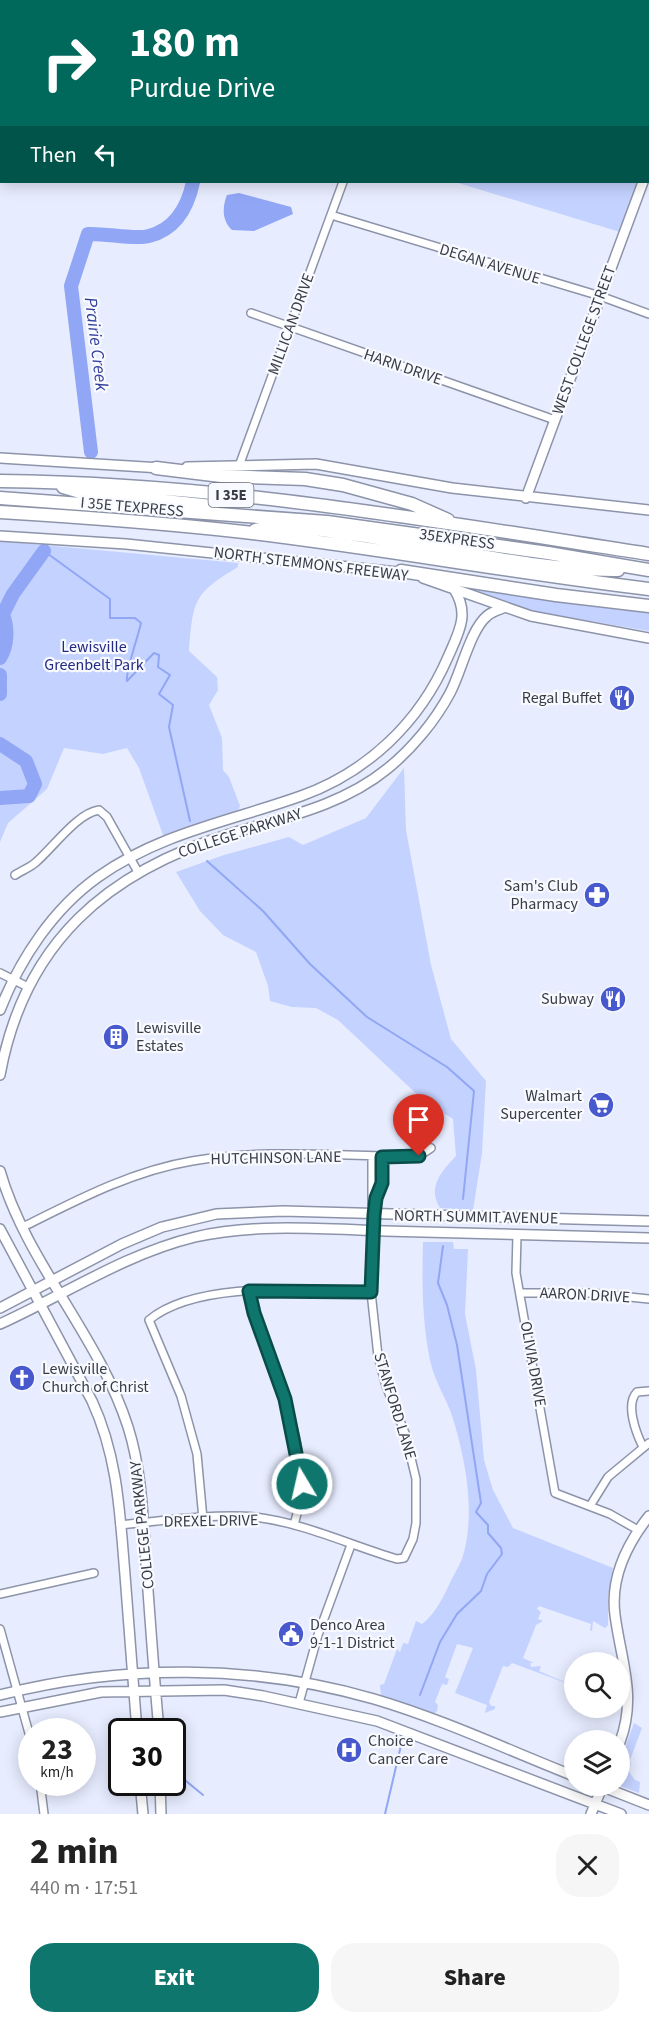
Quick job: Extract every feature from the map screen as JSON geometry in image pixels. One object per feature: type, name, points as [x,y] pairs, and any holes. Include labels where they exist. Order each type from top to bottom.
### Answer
[{"type":"highway","points":[[156,468],[221,476],[305,479],[343,485],[412,504],[460,526]]},
{"type":"highway","name":"I 35E","points":[[0,481],[202,492],[649,554]]},
{"type":"highway","points":[[44,482],[80,492],[214,506],[263,517]]},
{"type":"highway","name":"I 35E TEXPRESS","points":[[0,498],[263,517]]},
{"type":"highway","name":"NORTH STEMMONS FREEWAY","points":[[0,512],[136,520],[245,532],[402,553],[546,577],[649,588]]},
{"type":"highway","name":"35EXPRESS","points":[[263,517],[392,530],[649,570]]},
{"type":"highway","points":[[245,532],[273,526],[393,539],[469,553],[590,569],[649,570]]},
{"type":"highway","points":[[401,571],[556,595],[649,606]]},
{"type":"main road","name":"WEST COLLEGE STREET","points":[[526,498],[643,183]]},
{"type":"main road","points":[[0,458],[156,468],[316,464],[417,483],[526,498],[649,510]]},
{"type":"main road","name":"NORTH STEMMONS FREEWAY","points":[[0,536],[126,544],[401,571],[503,609],[602,631],[649,638]]},
{"type":"main road","name":"COLLEGE PARKWAY","points":[[0,1010],[13,979],[56,916],[97,877],[129,858],[184,832],[302,796],[369,760],[406,726],[434,687],[462,625],[462,601],[454,589]]},
{"type":"main road","name":"COLLEGE PARKWAY","points":[[0,1075],[10,1029],[28,987],[42,961],[78,917],[110,890],[138,872],[206,841],[342,797],[386,770],[419,737],[450,692],[479,625],[488,615],[503,609]]},
{"type":"main road","points":[[406,726],[419,737]]},
{"type":"main road","points":[[244,813],[249,828]]},
{"type":"main road","name":"COLLEGE PARKWAY","points":[[0,1171],[10,1203],[112,1388],[128,1427],[136,1459],[143,1522],[158,1718]]},
{"type":"main road","name":"NORTH SUMMIT AVENUE","points":[[0,1308],[122,1244],[182,1221],[216,1214],[262,1212],[649,1221]]},
{"type":"main road","points":[[507,1217],[517,1235]]},
{"type":"main road","name":"COLLEGE PARKWAY","points":[[0,1229],[102,1422],[118,1485],[136,1718]]},
{"type":"main road","name":"NORTH SUMMIT AVENUE","points":[[0,1324],[40,1306],[115,1266],[162,1246],[204,1235],[243,1230],[649,1238]]},
{"type":"main road","points":[[624,1730],[628,1702],[627,1669],[614,1612],[616,1585],[622,1562],[638,1530],[649,1516]]},
{"type":"main road","points":[[0,1695],[89,1678],[132,1673],[252,1676],[304,1683],[374,1699],[564,1772]]},
{"type":"main road","points":[[0,1712],[20,1706],[101,1692],[224,1690],[299,1703],[377,1721],[621,1814]]},
{"type":"main road","points":[[141,1796],[142,1814]]},
{"type":"main road","points":[[159,1796],[160,1814]]},
{"type":"main road","points":[[591,1814],[598,1796]]},
{"type":"main road","points":[[626,1796],[649,1805]]},
{"type":"street","name":"MILLICAN DRIVE","points":[[239,466],[343,183]]},
{"type":"street","name":"DEGAN AVENUE","points":[[331,215],[600,296],[649,314]]},
{"type":"street","name":"HARN DRIVE","points":[[251,314],[555,420]]},
{"type":"street","points":[[15,875],[35,863],[66,832],[94,810],[99,810],[107,817],[138,872]]},
{"type":"street","points":[[0,973],[28,987]]},
{"type":"street","name":"HUTCHINSON LANE","points":[[23,1227],[116,1184],[190,1161],[267,1155],[419,1156],[431,1148]]},
{"type":"street","name":"STANFORD LANE","points":[[372,1157],[374,1215]]},
{"type":"street","name":"STANFORD LANE","points":[[382,1157],[382,1183],[376,1198],[374,1215],[371,1292],[378,1356],[386,1386],[405,1433],[416,1479],[416,1523],[413,1539],[404,1558]]},
{"type":"street","name":"OLIVIA DRIVE","points":[[517,1235],[516,1264],[520,1293],[555,1493],[590,1506]]},
{"type":"street","points":[[249,1291],[254,1313],[285,1399],[295,1441],[302,1484],[301,1502],[294,1525]]},
{"type":"street","points":[[202,1519],[197,1454],[181,1396],[149,1320],[172,1307],[213,1295],[249,1291],[371,1292]]},
{"type":"street","name":"AARON DRIVE","points":[[520,1293],[583,1292],[649,1299]]},
{"type":"street","points":[[638,1530],[619,1518],[590,1506],[608,1477],[646,1445],[636,1430],[632,1402],[637,1392],[649,1390]]},
{"type":"street","name":"DREXEL DRIVE","points":[[120,1525],[249,1517],[294,1525],[397,1559],[404,1558]]},
{"type":"street","points":[[299,1703],[318,1635],[351,1545]]},
{"type":"street","points":[[0,1594],[94,1573]]},
{"type":"street","points":[[0,1629],[24,1718]]},
{"type":"street","points":[[41,1796],[42,1814]]},
{"type":"green space","points":[[458,183],[639,183],[620,232]]},
{"type":"green space","name":"Lewisville Greenbelt Park","points":[[0,541],[238,563],[238,567],[212,584],[198,600],[192,620],[189,651],[217,677],[218,690],[209,705],[222,738],[223,770],[229,777],[240,806],[238,810],[163,835],[139,768],[127,748],[103,754],[64,748],[47,789],[8,823],[0,842]]},
{"type":"green space","points":[[469,588],[649,612],[649,631],[526,610]]},
{"type":"green space","points":[[404,768],[406,830],[431,965],[451,1039],[486,1081],[482,1153],[473,1210],[440,1208],[436,1200],[437,1180],[456,1156],[453,1119],[424,1101],[338,1020],[316,1008],[292,1007],[270,1001],[268,986],[256,952],[223,935],[200,911],[176,872],[224,855],[289,837],[303,845],[366,818]]},
{"type":"green space","points":[[423,1242],[453,1242],[454,1249],[468,1249],[465,1314],[476,1370],[484,1460],[493,1490],[513,1528],[613,1568],[608,1596],[608,1625],[605,1628],[593,1621],[592,1631],[590,1630],[591,1624],[539,1606],[537,1609],[541,1612],[538,1619],[543,1621],[536,1625],[523,1658],[534,1663],[530,1663],[531,1667],[541,1666],[539,1671],[564,1682],[512,1663],[508,1667],[503,1666],[489,1702],[491,1706],[495,1706],[495,1709],[485,1713],[487,1705],[455,1693],[473,1648],[457,1644],[445,1677],[449,1679],[447,1685],[442,1684],[435,1702],[438,1705],[437,1711],[433,1715],[381,1696],[380,1685],[384,1684],[397,1649],[400,1652],[403,1643],[408,1644],[416,1621],[422,1624],[426,1621],[446,1592],[462,1559],[468,1525],[468,1489],[458,1435],[437,1383],[427,1345]]},
{"type":"green space","points":[[634,1723],[642,1728],[630,1760],[630,1734]]},
{"type":"green space","points":[[630,1773],[640,1782],[639,1793],[630,1790]]},
{"type":"water","points":[[239,193],[291,207],[293,214],[254,231],[232,230],[225,218],[224,204],[227,195]]},
{"type":"waterway","name":"Prairie Creek","points":[[91,452],[71,286],[88,234],[136,237],[158,233],[167,228],[184,208],[193,183]]},
{"type":"waterway","points":[[44,551],[110,599],[110,618],[135,618],[141,623],[127,681],[154,653],[159,655],[158,667],[170,675],[159,694],[173,705],[169,727],[190,821]]},
{"type":"waterway","name":"Prairie Creek","points":[[0,658],[5,648],[6,636],[3,614],[13,594],[44,551]]},
{"type":"waterway","name":"Prairie Creek","points":[[0,675],[0,694]]},
{"type":"waterway","name":"Prairie Creek","points":[[0,744],[26,761],[35,784],[29,796],[0,798]]},
{"type":"waterway","points":[[207,861],[263,911],[310,964],[367,1017],[447,1067],[474,1091],[463,1199]]},
{"type":"waterway","points":[[420,1695],[440,1642],[457,1614],[481,1591],[487,1574],[502,1554],[501,1548],[488,1533],[488,1525],[476,1512],[481,1503],[457,1345],[447,1305],[438,1283],[443,1246]]},
{"type":"waterway","points":[[385,1814],[402,1741]]},
{"type":"waterway","points":[[186,1781],[203,1795]]},
{"type":"place","name":"Regal Buffet","points":[[622,698]]},
{"type":"place","name":"Sam's Club Pharmacy","points":[[597,895]]},
{"type":"place","name":"Subway","points":[[613,999]]},
{"type":"place","name":"Lewisville Estates","points":[[116,1037]]},
{"type":"place","name":"Walmart Supercenter","points":[[601,1105]]},
{"type":"place","name":"Lewisville Church of Christ","points":[[22,1378]]},
{"type":"place","name":"Denco Area 9-1-1 District","points":[[291,1634]]},
{"type":"place","name":"Choice Cancer Care","points":[[349,1750]]},
{"type":"route","points":[[302,1484],[285,1399],[254,1313],[249,1291],[371,1292],[374,1215],[376,1198],[382,1183],[382,1157],[419,1156]]}]
